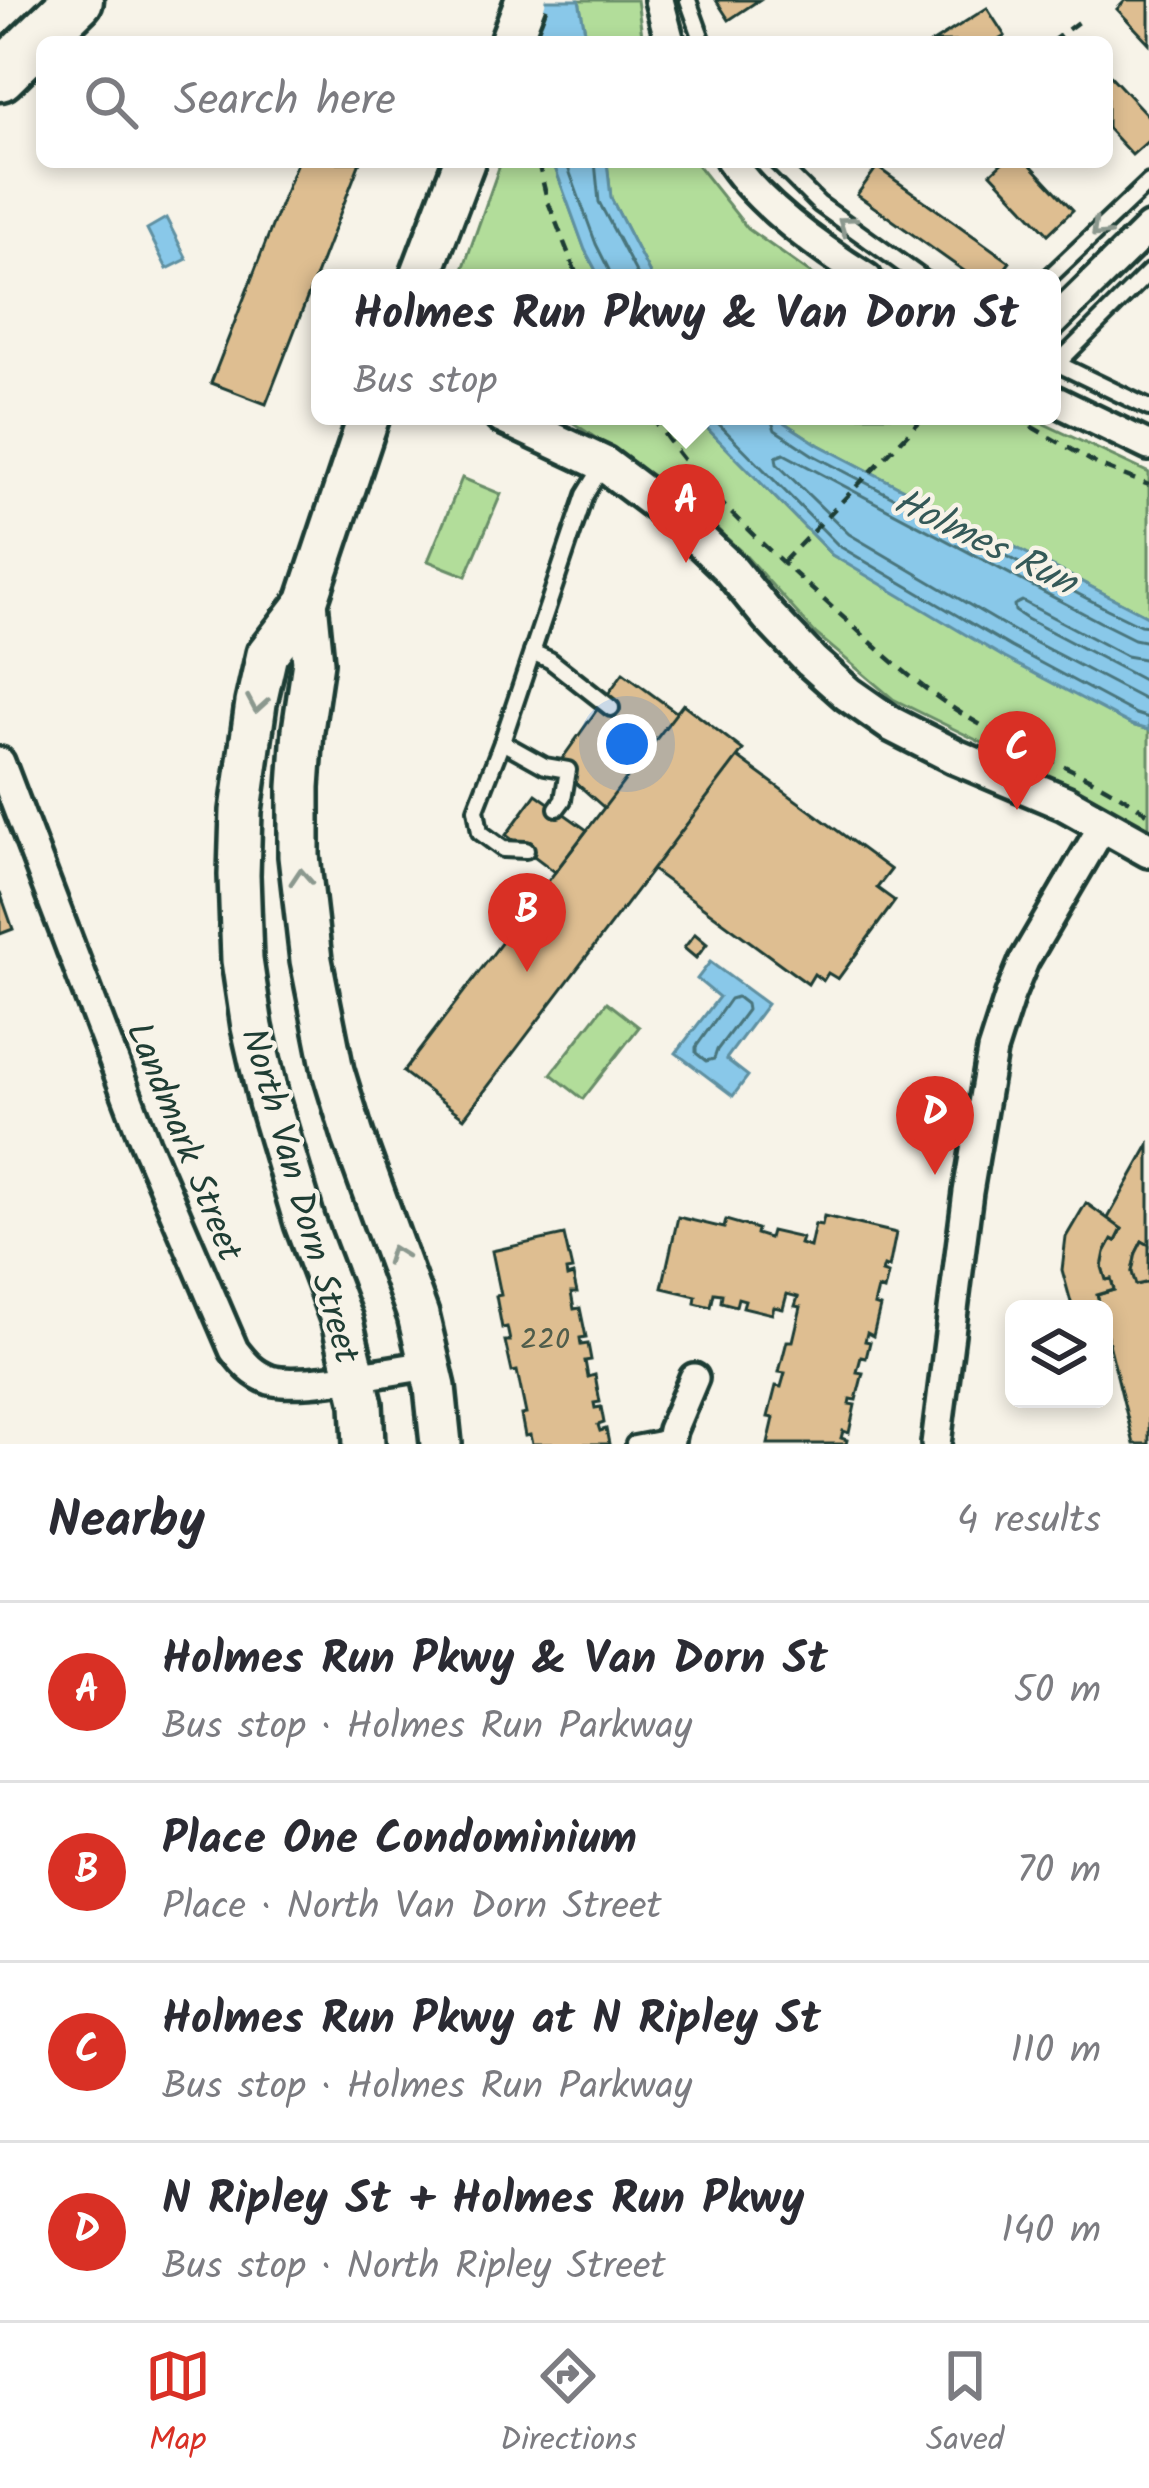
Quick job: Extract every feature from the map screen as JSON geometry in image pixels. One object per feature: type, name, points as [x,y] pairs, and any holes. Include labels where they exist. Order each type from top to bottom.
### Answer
[{"type":"highway","points":[[41,36],[78,0]]},
{"type":"highway","points":[[0,76],[36,41]]},
{"type":"main road","points":[[512,36],[526,0]]},
{"type":"main road","points":[[423,269],[462,168]]},
{"type":"main road","name":"North Van Dorn Street","points":[[364,1444],[362,1404],[342,1321],[305,1223],[251,1027],[239,918],[241,811],[267,654],[308,602],[366,425]]},
{"type":"main road","name":"North Van Dorn Street","points":[[308,602],[313,662],[299,787],[299,856],[307,938],[333,1070],[352,1136],[418,1315],[435,1388],[441,1444]]},
{"type":"street","points":[[659,0],[668,36]]},
{"type":"street","points":[[736,168],[806,236],[854,269]]},
{"type":"street","points":[[1061,314],[1149,228]]},
{"type":"street","points":[[1061,403],[1149,446]]},
{"type":"street","points":[[521,425],[604,464],[681,522],[729,568],[811,661],[891,724],[1104,824],[1149,850]]},
{"type":"street","name":"Landmark Street","points":[[0,764],[145,1143],[234,1350],[249,1370],[272,1381],[303,1382],[429,1365]]},
{"type":"street","points":[[936,1444],[968,1192],[992,1051],[1024,962],[1104,824]]},
{"type":"street","points":[[670,1441],[694,1378]]},
{"type":"lane","points":[[688,0],[701,36]]},
{"type":"lane","points":[[783,168],[819,204],[909,269]]},
{"type":"lane","points":[[1057,269],[1149,182]]},
{"type":"lane","points":[[1061,356],[1149,272]]},
{"type":"lane","points":[[1061,366],[1149,408]]},
{"type":"lane","points":[[526,850],[503,849],[480,832],[476,809],[585,495],[604,464]]},
{"type":"lane","points":[[532,652],[550,660],[611,708]]},
{"type":"lane","points":[[502,742],[544,766],[568,770],[557,808]]},
{"type":"lane","points":[[634,1444],[670,1441]]},
{"type":"path","points":[[1059,36],[1082,19]]},
{"type":"path","points":[[539,168],[574,269]]},
{"type":"path","points":[[658,425],[697,475],[783,562],[923,689],[973,721],[1149,810]]},
{"type":"path","points":[[783,562],[916,425]]},
{"type":"path","points":[[1029,425],[1100,466],[1149,485]]},
{"type":"green space","points":[[579,0],[637,0],[642,36],[586,36]]},
{"type":"green space","points":[[499,168],[555,168],[595,269],[463,269]]},
{"type":"green space","points":[[608,168],[700,168],[748,229],[804,269],[647,269],[611,198]]},
{"type":"green space","points":[[576,425],[704,425],[832,555],[1132,725],[1149,730],[1149,830],[893,699],[816,634],[745,555],[683,497]]},
{"type":"green space","points":[[788,425],[1046,425],[1149,473],[1149,617]]},
{"type":"green space","points":[[462,478],[501,494],[466,576],[428,561]]},
{"type":"green space","points":[[607,1002],[639,1027],[583,1099],[551,1074]]},
{"type":"water","points":[[519,0],[579,0],[586,36],[527,36]]},
{"type":"water","points":[[555,168],[608,168],[611,198],[647,269],[595,269]]},
{"type":"water","points":[[166,218],[187,259],[167,269],[147,229]]},
{"type":"water","name":"Holmes Run","points":[[704,425],[788,425],[1149,617],[1149,730],[1005,658],[832,555]]},
{"type":"water","points":[[710,962],[767,1004],[726,1059],[748,1076],[733,1096],[676,1053],[719,997],[697,979]]},
{"type":"building","points":[[716,0],[759,0],[729,20]]},
{"type":"building","points":[[1126,0],[1149,0],[1149,43],[1117,9]]},
{"type":"building","points":[[987,8],[1005,36],[943,36]]},
{"type":"building","points":[[1113,78],[1149,117],[1149,140],[1132,155],[1113,134]]},
{"type":"building","points":[[295,168],[358,168],[318,269],[311,269],[311,288],[266,404],[211,383]]},
{"type":"building","points":[[878,168],[1010,262],[1005,269],[961,269],[857,195]]},
{"type":"building","points":[[996,168],[1034,168],[1073,210],[1048,234],[991,173]]},
{"type":"building","points":[[623,673],[891,870],[877,888],[895,901],[838,979],[828,973],[823,981],[814,974],[808,984],[606,836],[618,820],[557,766]]},
{"type":"building","points":[[683,704],[743,750],[464,1118],[403,1072]]},
{"type":"building","points":[[536,794],[587,830],[555,872],[506,835]]},
{"type":"building","points":[[0,892],[13,929],[0,934]]},
{"type":"building","points":[[695,934],[707,944],[696,958],[684,948]]},
{"type":"building","points":[[1149,1145],[1149,1245],[1142,1241],[1132,1272],[1136,1285],[1149,1282],[1149,1444],[1134,1444],[1113,1359],[1113,1300],[1098,1300],[1097,1295],[1114,1290],[1102,1267],[1105,1252],[1122,1229],[1107,1220]]},
{"type":"building","points":[[1086,1203],[1122,1229],[1105,1252],[1102,1267],[1114,1290],[1097,1295],[1099,1300],[1070,1300],[1062,1270],[1066,1237]]},
{"type":"building","points":[[824,1216],[896,1233],[889,1268],[884,1266],[882,1272],[888,1274],[884,1291],[878,1289],[874,1305],[880,1307],[873,1336],[867,1333],[866,1358],[861,1357],[857,1372],[863,1373],[856,1400],[850,1399],[849,1404],[855,1405],[849,1433],[843,1431],[841,1438],[846,1444],[768,1444],[774,1418],[768,1417],[776,1386],[781,1387],[785,1373],[779,1372],[787,1341],[793,1341],[801,1307],[795,1306],[798,1297],[787,1294],[783,1309],[774,1307],[772,1314],[743,1307],[745,1300],[738,1298],[736,1306],[721,1302],[722,1294],[714,1293],[711,1307],[695,1303],[696,1296],[662,1288],[678,1217],[724,1228],[726,1220],[757,1229],[756,1234],[769,1238],[771,1231],[802,1238],[800,1244],[810,1247],[815,1224],[822,1225]]},
{"type":"building","points":[[564,1235],[572,1270],[566,1271],[567,1277],[573,1275],[574,1309],[580,1308],[586,1337],[580,1338],[581,1345],[588,1344],[588,1377],[595,1375],[600,1402],[594,1403],[595,1408],[601,1407],[604,1423],[598,1425],[600,1431],[606,1429],[609,1444],[532,1444],[530,1435],[525,1436],[521,1415],[526,1414],[505,1341],[510,1341],[507,1327],[502,1328],[492,1251]]},
{"type":"building","points":[[1142,1241],[1149,1245],[1149,1282],[1136,1285],[1132,1272]]},
{"type":"place","name":"Holmes Run Pkwy & Van Dorn St","points":[[686,563]]},
{"type":"place","name":"Holmes Run Pkwy at N Ripley St","points":[[1017,810]]},
{"type":"place","name":"Place One Condominium","points":[[527,972]]},
{"type":"place","name":"N Ripley St + Holmes Run Pkwy","points":[[935,1175]]}]
